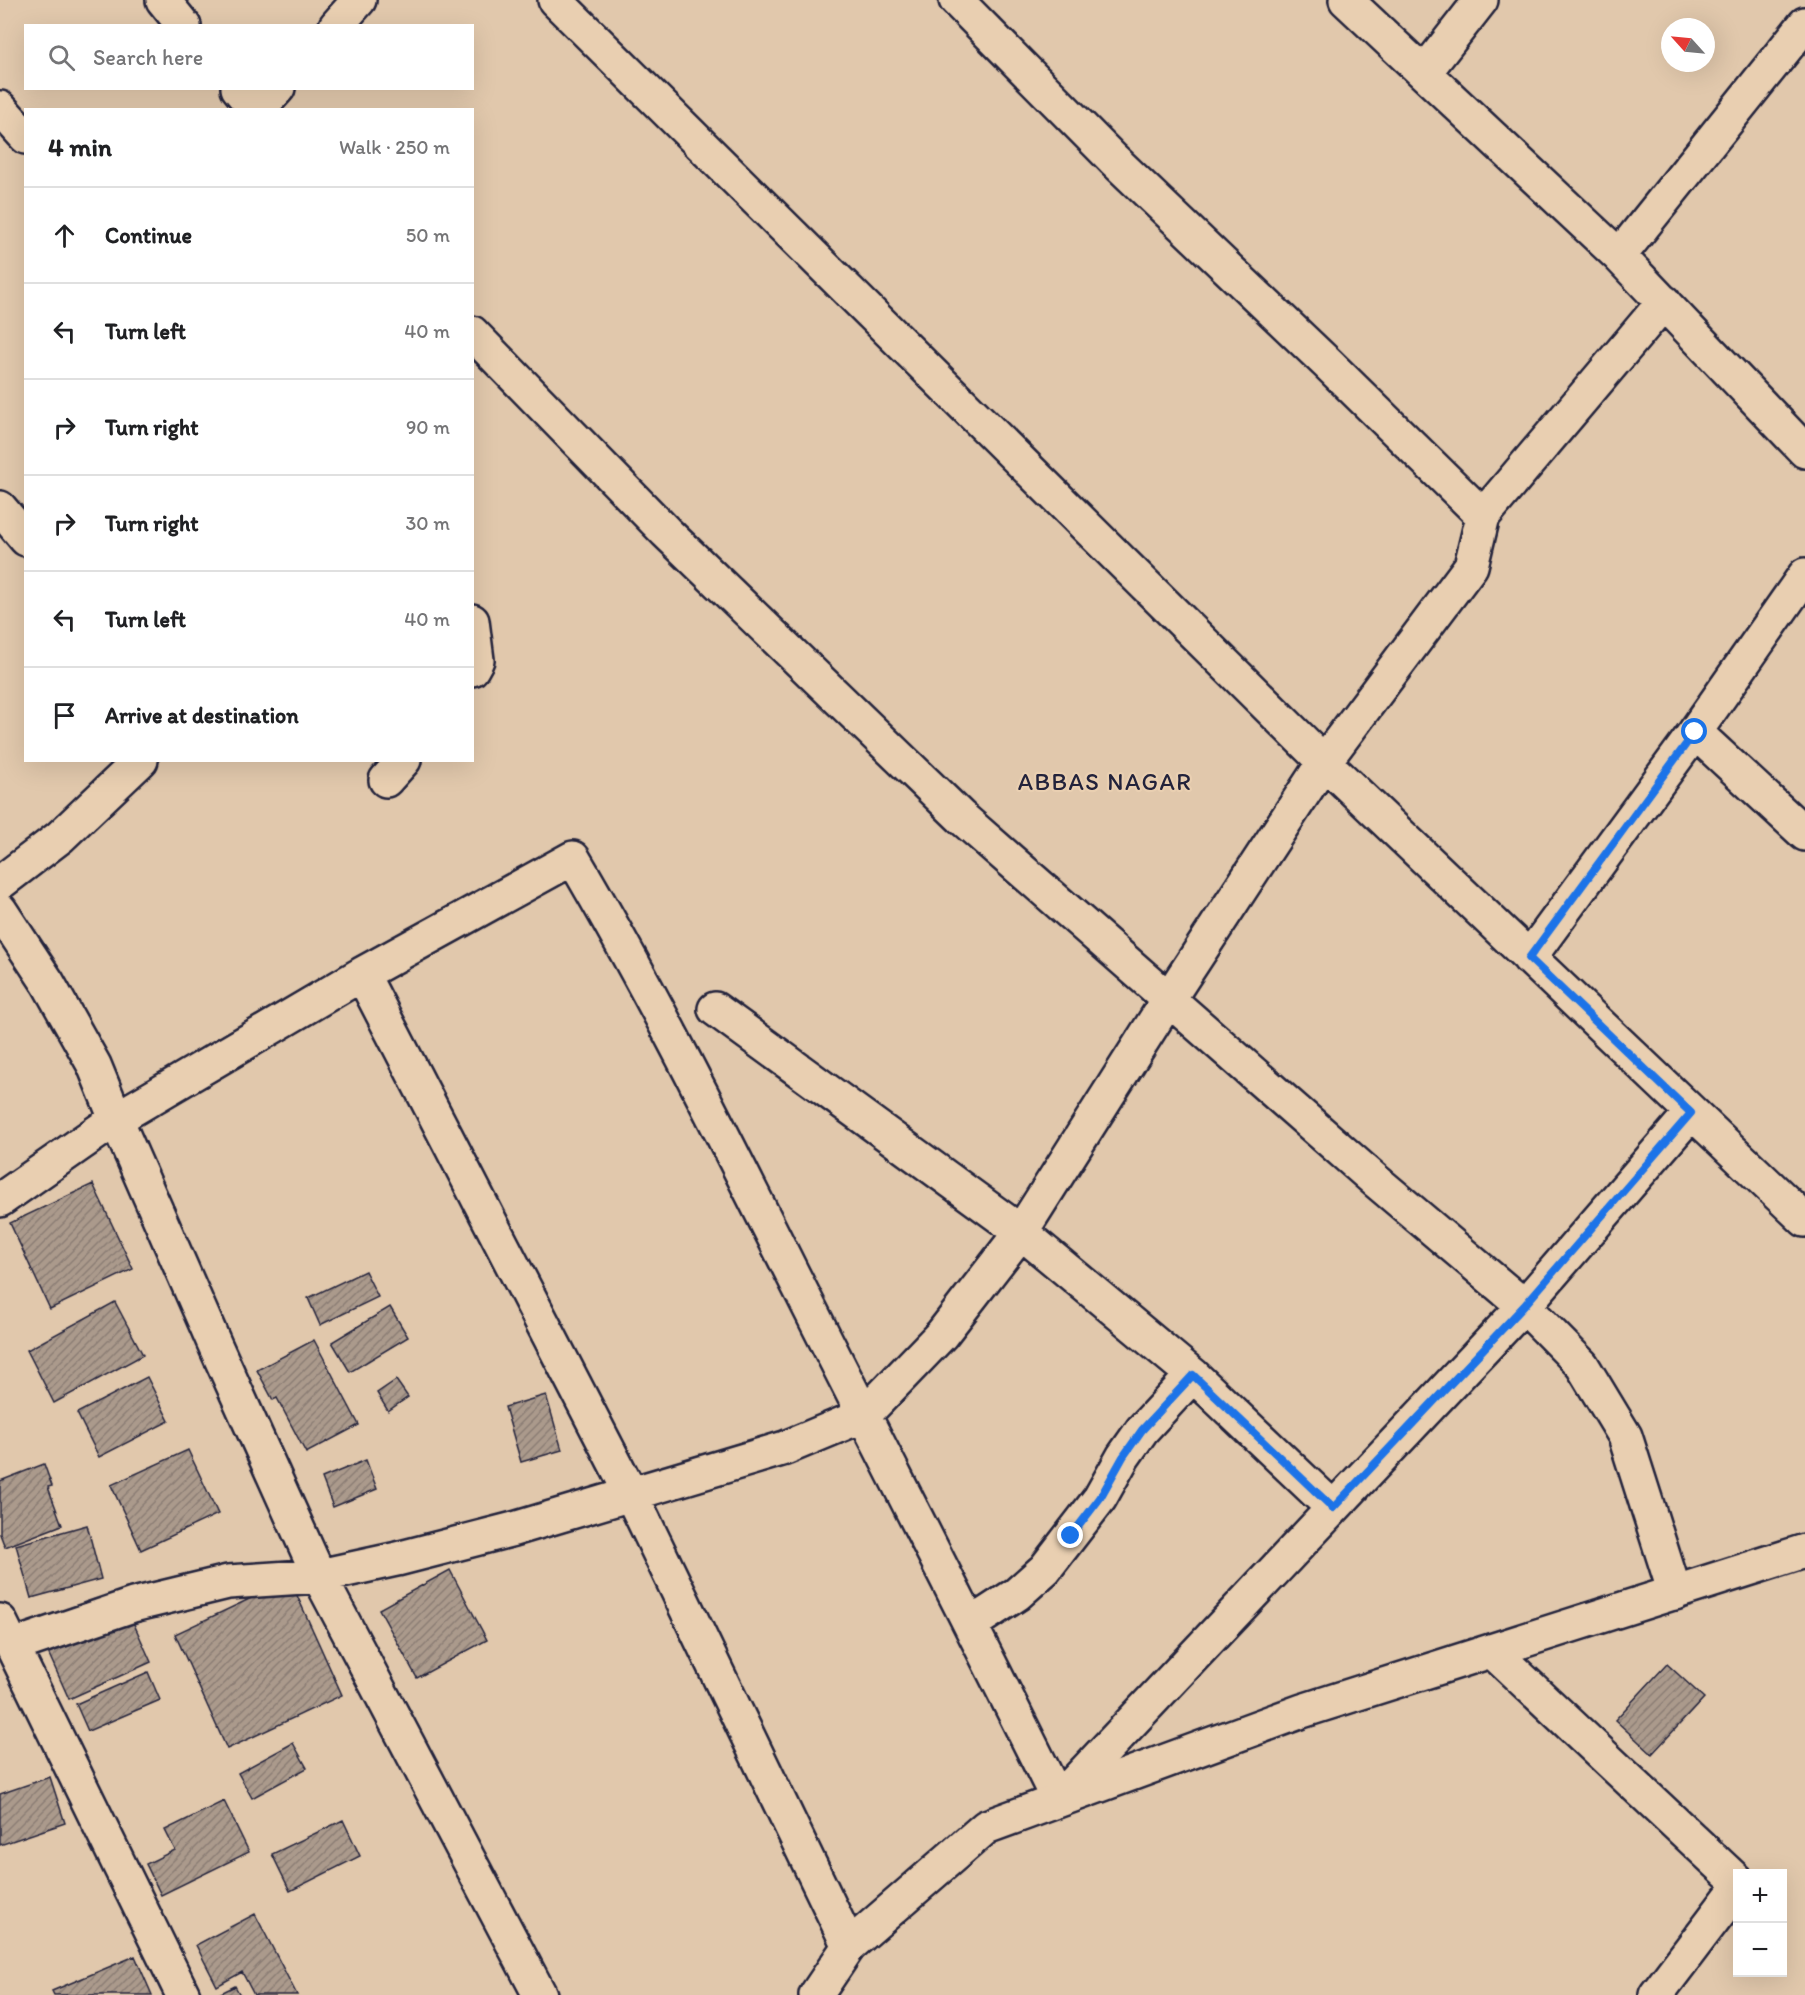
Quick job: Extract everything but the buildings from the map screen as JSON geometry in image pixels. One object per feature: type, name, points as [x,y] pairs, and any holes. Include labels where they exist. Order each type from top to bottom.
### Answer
[{"type":"street","points":[[163,0],[182,24]]},
{"type":"street","points":[[338,24],[359,0]]},
{"type":"street","points":[[555,0],[1324,762],[1805,1220]]},
{"type":"street","points":[[956,0],[1113,159],[1484,516]]},
{"type":"street","points":[[1346,0],[1619,256],[1805,451]]},
{"type":"street","points":[[1424,73],[1481,0]]},
{"type":"street","points":[[1619,256],[1805,24]]},
{"type":"street","points":[[240,90],[255,108]]},
{"type":"street","points":[[259,108],[276,90]]},
{"type":"street","points":[[0,108],[24,135]]},
{"type":"street","points":[[183,1995],[6,1634],[228,1582],[319,1576],[397,1559],[514,1529],[785,1448],[864,1415],[942,1334],[1021,1232],[1168,1000],[1324,762],[1471,566],[1484,516],[1664,303]]},
{"type":"street","points":[[474,335],[666,532],[961,817],[1376,1181],[1524,1306],[1582,1365],[1625,1436],[1675,1593]]},
{"type":"street","points":[[0,508],[24,537]]},
{"type":"street","points":[[1529,958],[1695,732],[1805,575]]},
{"type":"street","points":[[474,637],[477,660],[474,665]]},
{"type":"street","points":[[1695,732],[1805,834]]},
{"type":"street","points":[[0,883],[60,837],[139,762]]},
{"type":"street","points":[[0,1200],[116,1119],[362,974],[573,858],[615,930],[684,1060],[1058,1800]]},
{"type":"street","points":[[0,910],[48,983],[94,1065],[210,1334],[319,1576],[540,1995]]},
{"type":"street","points":[[362,974],[631,1494],[849,1946]]},
{"type":"street","points":[[715,1009],[1021,1232],[1193,1375],[1333,1508]]},
{"type":"street","points":[[1058,1800],[1524,1306],[1691,1113]]},
{"type":"street","points":[[971,1624],[1017,1594],[1045,1569],[1100,1498],[1123,1457],[1142,1430],[1193,1375]]},
{"type":"street","points":[[816,1995],[849,1946],[986,1827],[1302,1711],[1805,1551]]},
{"type":"street","points":[[1492,1651],[1733,1881]]},
{"type":"street","points":[[1656,1995],[1733,1890]]},
{"type":"district","name":"ABBAS NAGAR","points":[[1105,781]]},
{"type":"route","points":[[1071,1536],[1100,1498],[1123,1457],[1142,1430],[1193,1375],[1333,1508],[1524,1306],[1691,1113],[1529,958],[1695,732]]}]
